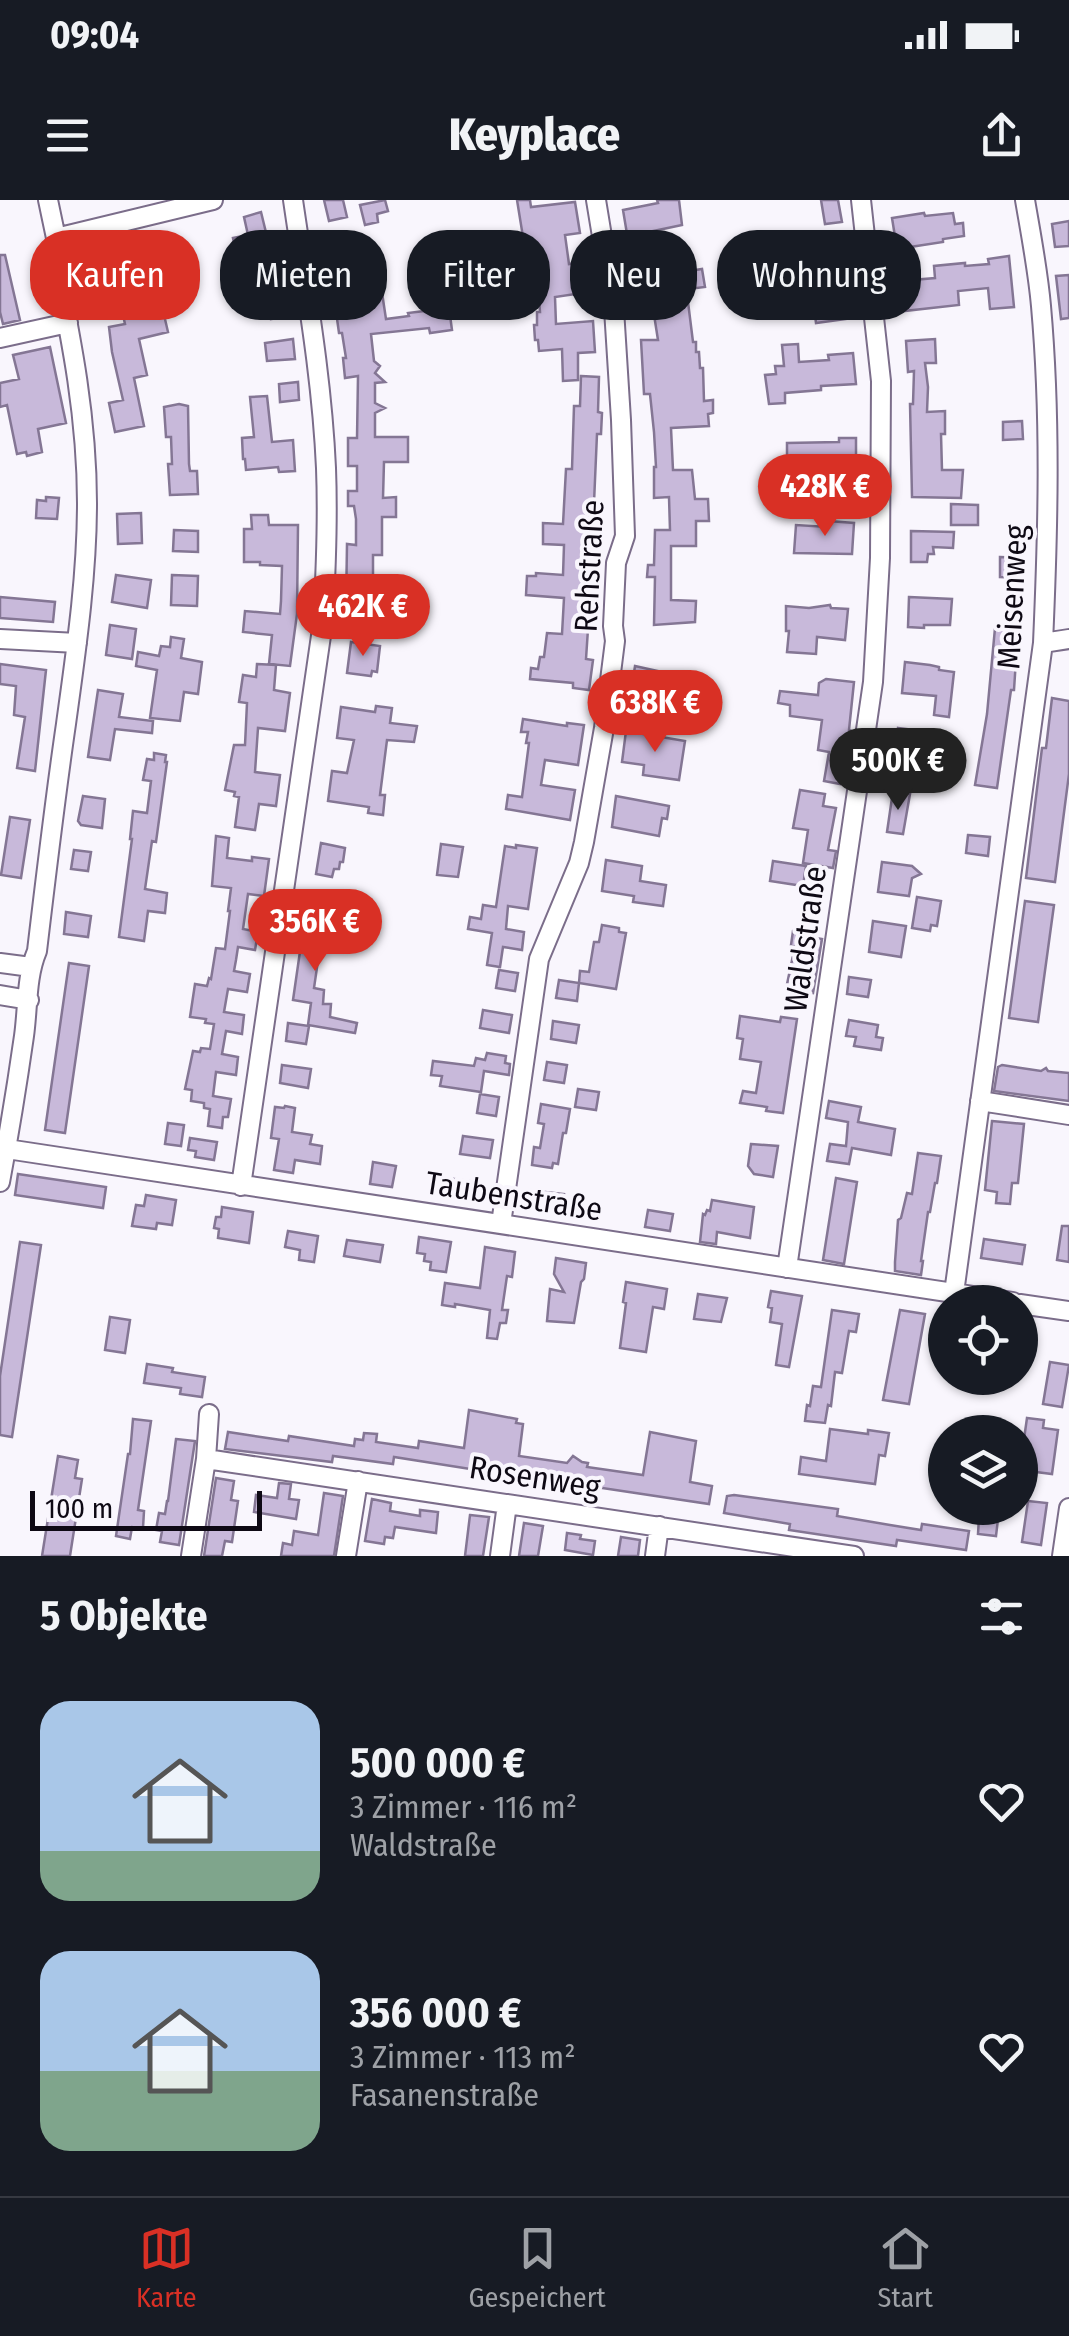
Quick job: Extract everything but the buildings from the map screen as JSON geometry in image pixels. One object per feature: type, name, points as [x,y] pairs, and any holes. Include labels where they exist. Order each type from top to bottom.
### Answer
[{"type":"street","points":[[48,200],[54,230]]},
{"type":"street","points":[[89,230],[214,200]]},
{"type":"street","points":[[242,1186],[323,622],[326,466],[317,366],[293,200]]},
{"type":"street","name":"Rehstraße","points":[[502,1224],[539,959],[582,852],[615,641],[616,563],[624,536],[622,420],[614,309],[596,200]]},
{"type":"street","name":"Waldstraße","points":[[788,1268],[873,682],[880,558],[881,382],[861,200]]},
{"type":"street","name":"Meisenweg","points":[[955,1285],[1043,644],[1046,387],[1041,302],[1026,200]]},
{"type":"street","points":[[0,1182],[29,1000],[30,967],[37,951],[86,552],[84,422],[67,320]]},
{"type":"street","points":[[0,338],[68,324]]},
{"type":"street","points":[[0,639],[77,643]]},
{"type":"street","points":[[1043,644],[1069,639]]},
{"type":"street","points":[[0,963],[30,967]]},
{"type":"street","points":[[0,995],[29,1000]]},
{"type":"street","points":[[980,1102],[1069,1115]]},
{"type":"street","name":"Taubenstraße","points":[[6,1148],[928,1289]]},
{"type":"street","name":"Taubenstraße","points":[[1038,1307],[1069,1312]]},
{"type":"street","points":[[192,1556],[210,1414]]},
{"type":"street","name":"Rosenweg","points":[[206,1460],[659,1526],[812,1553],[854,1556]]},
{"type":"street","points":[[346,1556],[358,1481]]},
{"type":"street","points":[[500,1556],[507,1504]]},
{"type":"street","points":[[1062,1556],[1069,1508]]},
{"type":"street","points":[[654,1556],[659,1526]]}]
